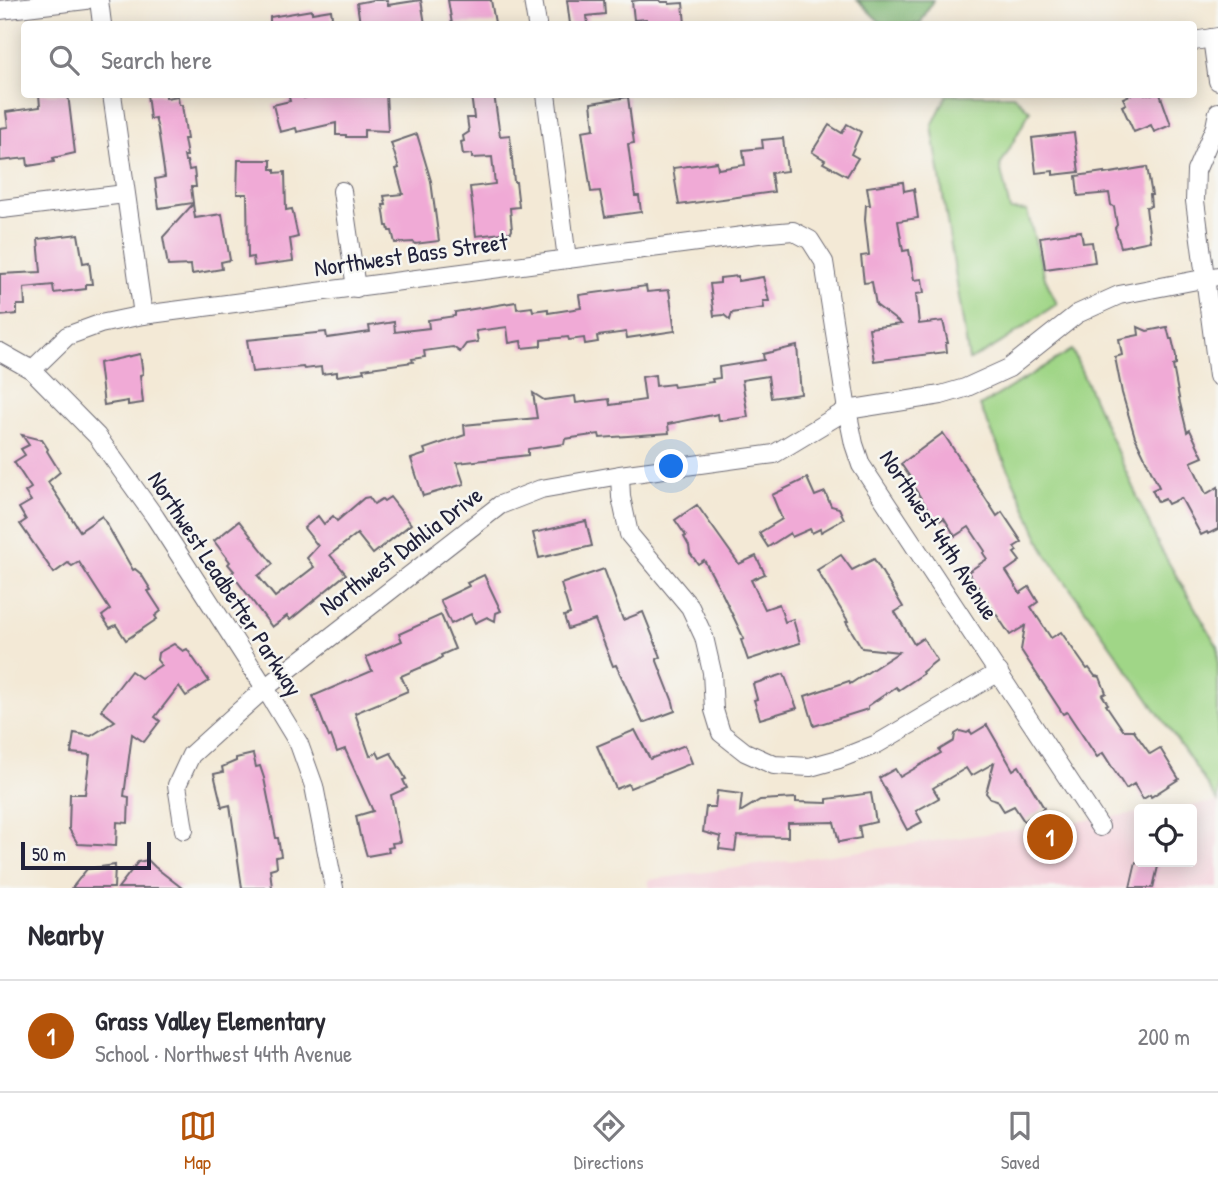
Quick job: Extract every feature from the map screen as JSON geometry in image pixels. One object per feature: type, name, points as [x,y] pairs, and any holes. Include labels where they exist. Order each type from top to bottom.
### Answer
[{"type":"street","points":[[0,10],[86,0]]},
{"type":"street","points":[[99,0],[102,21]]},
{"type":"street","points":[[533,0],[536,21]]},
{"type":"street","points":[[1197,40],[1215,37],[1218,81]]},
{"type":"street","points":[[113,98],[143,315]]},
{"type":"street","points":[[547,98],[568,259]]},
{"type":"street","points":[[1218,112],[1215,127],[1196,171],[1195,201],[1212,277],[1218,376]]},
{"type":"street","points":[[342,191],[356,288]]},
{"type":"street","points":[[2,209],[125,194]]},
{"type":"street","name":"Northwest Bass Street","points":[[32,370],[67,337],[100,324],[143,315],[758,233],[793,231],[810,240]]},
{"type":"street","name":"Northwest 44th Avenue","points":[[810,240],[824,262],[847,410],[861,465],[1100,827]]},
{"type":"street","name":"Northwest Dahlia Drive","points":[[184,830],[177,785],[191,755],[265,688],[500,505],[541,489],[620,475],[774,454],[847,410],[941,395],[965,388],[1009,368],[1077,314],[1119,295],[1212,277]]},
{"type":"street","name":"Northwest Leadbetter Parkway","points":[[0,352],[32,370],[97,436],[155,517],[265,688],[299,744],[314,786],[334,888]]},
{"type":"street","points":[[620,475],[621,497],[629,534],[690,607],[704,637],[712,672],[714,710],[721,733],[744,752],[774,765],[810,767],[839,760],[877,744],[999,672]]},
{"type":"shaded area","points":[[1218,802],[1218,888],[650,888],[648,880],[1134,814],[1134,867],[1197,867],[1197,805]]},
{"type":"green space","points":[[857,0],[933,0],[922,21],[879,21]]},
{"type":"green space","points":[[946,98],[1016,98],[1030,111],[1000,166],[1010,210],[1027,211],[1045,278],[1057,304],[981,355],[969,360],[932,126]]},
{"type":"green space","points":[[1072,350],[1159,546],[1218,647],[1218,802],[1046,554],[980,406]]},
{"type":"building","points":[[387,0],[388,5],[421,0],[424,21],[360,21],[357,3]]},
{"type":"building","points":[[448,0],[491,0],[495,21],[452,21]]},
{"type":"building","points":[[567,0],[604,0],[605,14],[587,16],[588,21],[570,21]]},
{"type":"building","points":[[632,1],[683,3],[685,21],[634,20]]},
{"type":"building","points":[[312,10],[312,13],[331,10],[333,21],[270,21],[270,17]]},
{"type":"building","points":[[39,98],[68,98],[75,153],[53,158],[54,162],[28,166],[27,158],[0,161],[0,128],[8,127],[6,112],[40,107]]},
{"type":"building","points":[[147,98],[178,98],[179,105],[182,105],[187,139],[184,139],[187,156],[184,156],[185,161],[189,170],[194,169],[196,187],[191,187],[193,203],[159,208],[155,179],[165,177],[158,129],[155,118],[150,119]]},
{"type":"building","points":[[289,98],[386,98],[388,131],[364,130],[364,137],[346,137],[336,135],[336,123],[297,132],[296,128],[280,132],[273,105],[290,101]]},
{"type":"building","points":[[472,98],[495,98],[500,136],[510,135],[519,207],[510,208],[511,232],[476,236],[470,187],[495,184],[492,157],[472,158],[472,154],[463,155],[461,142],[464,141],[463,136],[469,132],[467,118],[474,118]]},
{"type":"building","points":[[628,98],[634,143],[628,144],[635,196],[639,196],[641,212],[605,217],[600,191],[591,192],[582,131],[594,129],[591,103]]},
{"type":"building","points":[[1123,98],[1161,98],[1171,125],[1154,132],[1151,125],[1134,132],[1122,106],[1126,104]]},
{"type":"building","points":[[847,124],[861,132],[851,154],[858,158],[847,176],[823,163],[825,160],[812,152],[829,125],[842,133]]},
{"type":"building","points":[[1074,133],[1079,172],[1053,175],[1053,171],[1036,173],[1032,138]]},
{"type":"building","points":[[417,134],[431,181],[439,241],[395,243],[392,231],[386,226],[383,205],[386,205],[384,196],[403,194],[391,143]]},
{"type":"building","points":[[783,138],[787,171],[771,173],[774,192],[679,205],[673,168],[717,162],[718,169],[745,165],[743,150],[763,148],[762,140]]},
{"type":"building","points":[[238,160],[271,160],[271,169],[275,169],[275,173],[285,172],[286,210],[292,209],[298,237],[290,239],[293,261],[254,266],[253,257],[248,258],[247,194],[237,194]]},
{"type":"building","points":[[1147,167],[1152,195],[1151,206],[1146,207],[1150,241],[1121,247],[1109,193],[1078,196],[1076,176]]},
{"type":"building","points":[[903,182],[904,191],[914,189],[918,218],[898,221],[903,251],[909,250],[914,280],[922,279],[924,293],[916,294],[919,324],[943,321],[948,343],[947,352],[874,361],[869,328],[901,324],[876,305],[872,282],[864,283],[861,256],[869,255],[865,220],[866,205],[870,205],[867,187]]},
{"type":"building","points":[[193,204],[195,218],[222,214],[230,260],[221,262],[222,269],[192,274],[191,265],[168,266],[163,237]]},
{"type":"building","points":[[1081,231],[1083,243],[1092,242],[1095,262],[1045,269],[1040,237]]},
{"type":"building","points":[[78,234],[83,263],[89,262],[92,284],[86,284],[86,289],[54,293],[53,285],[24,288],[25,305],[17,305],[17,314],[0,316],[0,274],[41,272],[38,239]]},
{"type":"building","points":[[738,276],[738,281],[763,277],[769,301],[763,301],[764,308],[732,313],[730,320],[724,315],[714,316],[710,284],[720,283],[720,278]]},
{"type":"building","points":[[646,286],[647,292],[669,290],[675,331],[627,338],[626,332],[597,336],[598,342],[585,344],[584,338],[541,340],[541,346],[522,348],[521,341],[509,343],[507,327],[476,331],[478,342],[466,344],[460,352],[453,347],[424,351],[425,357],[412,359],[413,362],[363,369],[364,372],[337,376],[337,372],[322,374],[321,367],[303,367],[252,372],[247,340],[326,332],[327,338],[370,332],[369,326],[394,322],[395,332],[429,328],[428,320],[455,316],[455,312],[516,302],[517,309],[548,309],[548,313],[581,308],[579,295]]},
{"type":"building","points":[[1138,327],[1147,331],[1167,327],[1172,339],[1176,356],[1176,365],[1173,366],[1187,432],[1190,430],[1203,457],[1191,462],[1206,494],[1218,487],[1218,529],[1208,534],[1207,532],[1201,535],[1181,498],[1168,504],[1165,499],[1158,502],[1152,490],[1159,487],[1135,437],[1115,357],[1122,355],[1119,339],[1139,335]]},
{"type":"building","points":[[797,346],[801,394],[771,398],[768,376],[742,380],[748,417],[719,421],[718,414],[668,424],[669,433],[600,438],[599,434],[565,439],[564,444],[528,449],[528,455],[457,463],[464,484],[423,496],[411,459],[426,454],[424,449],[465,435],[464,425],[537,418],[533,393],[544,400],[575,396],[576,403],[609,399],[610,405],[645,400],[642,377],[655,375],[656,386],[673,384],[674,387],[713,382],[712,379],[720,378],[719,367],[764,360],[763,354]]},
{"type":"building","points":[[140,354],[143,403],[128,405],[128,401],[104,405],[99,363]]},
{"type":"building","points":[[943,433],[997,516],[1002,512],[1022,542],[1014,547],[1017,551],[1014,553],[1020,561],[1006,571],[1020,593],[1029,587],[1038,602],[1031,607],[1051,638],[1061,632],[1087,669],[1100,677],[1106,693],[1102,695],[1108,704],[1106,705],[1123,730],[1133,730],[1150,754],[1160,748],[1179,779],[1151,797],[1150,795],[1143,799],[1134,784],[1126,789],[1103,753],[1097,757],[1067,712],[1063,714],[1021,650],[1025,626],[1010,635],[968,572],[987,559],[983,553],[985,551],[969,527],[955,536],[944,518],[937,523],[908,478],[910,477],[901,464]]},
{"type":"building","points":[[22,435],[42,440],[48,449],[60,472],[48,482],[80,531],[102,516],[133,570],[141,574],[151,590],[148,591],[161,611],[155,616],[157,619],[126,640],[116,625],[110,628],[102,616],[110,610],[79,562],[72,566],[68,563],[54,573],[20,524],[26,520],[19,508],[31,501],[25,492],[31,488],[14,462],[25,455],[21,449],[29,445]]},
{"type":"building","points":[[807,478],[815,496],[825,492],[831,506],[839,508],[844,519],[821,532],[820,529],[812,533],[810,529],[792,537],[790,533],[768,547],[759,533],[782,519],[772,495]]},
{"type":"building","points":[[369,497],[374,504],[390,497],[411,524],[373,554],[357,534],[330,555],[346,574],[290,620],[287,616],[272,627],[235,578],[232,573],[234,571],[228,564],[230,562],[214,541],[239,521],[273,564],[258,576],[275,597],[314,567],[307,558],[318,546],[304,528],[318,516],[324,524],[333,516],[337,521],[364,498]]},
{"type":"building","points":[[697,505],[739,564],[756,556],[765,574],[751,580],[765,609],[779,604],[785,622],[793,619],[800,643],[748,660],[741,640],[744,639],[721,591],[704,560],[698,564],[690,553],[684,537],[686,536],[675,520]]},
{"type":"building","points":[[586,521],[592,546],[539,558],[533,533]]},
{"type":"building","points":[[841,555],[852,570],[874,559],[903,607],[895,612],[914,644],[923,638],[937,660],[922,672],[923,674],[899,690],[896,687],[868,706],[868,709],[814,726],[805,696],[849,681],[850,684],[899,652],[862,648],[846,622],[848,621],[817,570]]},
{"type":"building","points":[[604,569],[623,620],[643,612],[661,657],[657,661],[673,702],[675,711],[643,723],[616,665],[613,666],[595,620],[568,629],[564,616],[570,614],[561,584]]},
{"type":"building","points":[[484,575],[501,611],[496,613],[495,621],[487,617],[475,623],[471,614],[451,624],[440,600],[469,586],[467,583]]},
{"type":"building","points":[[441,615],[455,649],[441,655],[436,661],[401,676],[408,691],[355,713],[370,756],[377,752],[380,758],[391,753],[406,779],[403,780],[407,788],[391,795],[400,842],[392,843],[393,847],[388,848],[389,852],[367,856],[356,816],[373,811],[345,749],[337,752],[331,736],[329,737],[313,696],[372,671],[366,657],[402,641],[399,634]]},
{"type":"building","points":[[174,644],[183,651],[187,649],[209,681],[186,696],[179,686],[155,717],[160,721],[144,742],[132,734],[124,796],[129,797],[128,823],[117,822],[116,846],[78,844],[69,829],[70,794],[85,794],[90,755],[71,753],[74,733],[91,736],[115,721],[101,710],[131,671],[141,678],[161,665],[157,660],[158,653]]},
{"type":"building","points":[[784,674],[797,708],[760,719],[754,700],[757,699],[753,684]]},
{"type":"building","points":[[987,725],[1013,770],[1019,766],[1044,808],[1024,821],[1014,806],[1004,811],[997,800],[986,793],[994,763],[971,776],[966,768],[933,788],[939,798],[916,811],[922,822],[907,830],[879,778],[895,769],[900,777],[941,753],[939,750],[954,741],[955,734],[960,731],[970,731],[972,734]]},
{"type":"building","points":[[635,730],[650,759],[685,745],[692,763],[630,788],[628,784],[616,789],[597,746]]},
{"type":"building","points":[[253,754],[256,767],[260,766],[264,778],[281,856],[276,857],[277,867],[270,869],[272,888],[242,888],[230,805],[222,807],[214,774],[223,772],[222,767],[236,761],[236,758]]},
{"type":"building","points":[[717,791],[742,794],[740,812],[760,800],[796,798],[796,802],[827,803],[827,799],[871,793],[876,822],[859,826],[861,838],[839,842],[834,822],[788,823],[788,837],[737,836],[735,851],[719,849],[721,837],[703,832],[706,807],[715,807]]},
{"type":"building","points":[[148,860],[182,888],[118,888],[138,862]]},
{"type":"building","points":[[115,865],[114,888],[72,888],[87,869]]},
{"type":"building","points":[[1135,867],[1158,867],[1153,888],[1130,888]]},
{"type":"place","name":"Grass Valley Elementary","points":[[1050,837]]}]
